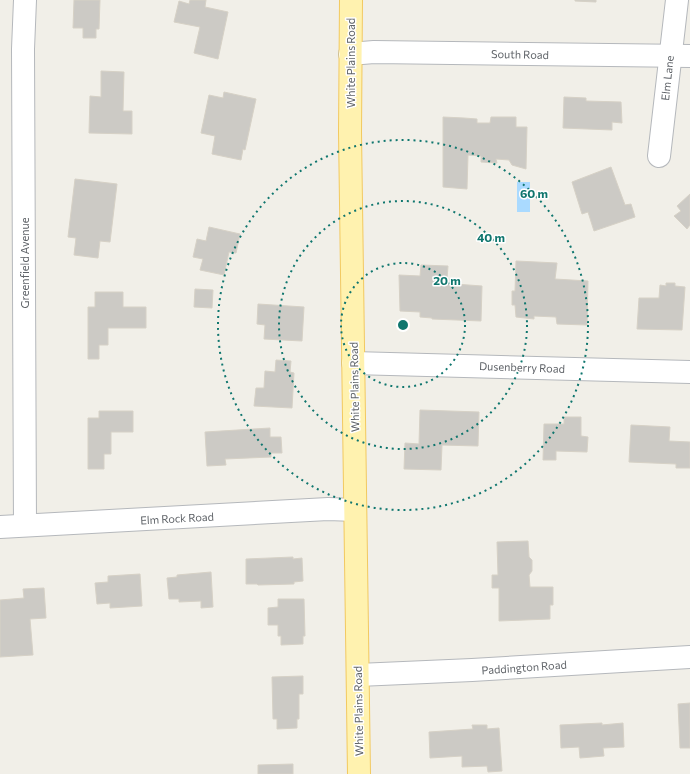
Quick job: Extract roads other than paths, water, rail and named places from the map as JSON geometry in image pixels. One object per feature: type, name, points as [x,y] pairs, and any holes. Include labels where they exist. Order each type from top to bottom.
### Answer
[{"type":"main road","name":"White Plains Road","points":[[351,0],[350,132],[359,774]]},
{"type":"street","name":"Greenfield Avenue","points":[[25,0],[23,49],[25,525]]},
{"type":"street","name":"Elm Lane","points":[[659,156],[680,56],[677,0]]},
{"type":"street","name":"South Road","points":[[350,54],[374,52],[680,56]]},
{"type":"street","name":"Dusenberry Road","points":[[353,363],[690,372]]},
{"type":"street","name":"Elm Rock Road","points":[[0,527],[328,509],[355,510]]},
{"type":"street","name":"Paddington Road","points":[[358,675],[480,670],[690,657]]},
{"type":"water","points":[[517,182],[530,182],[530,212],[517,212]]}]
